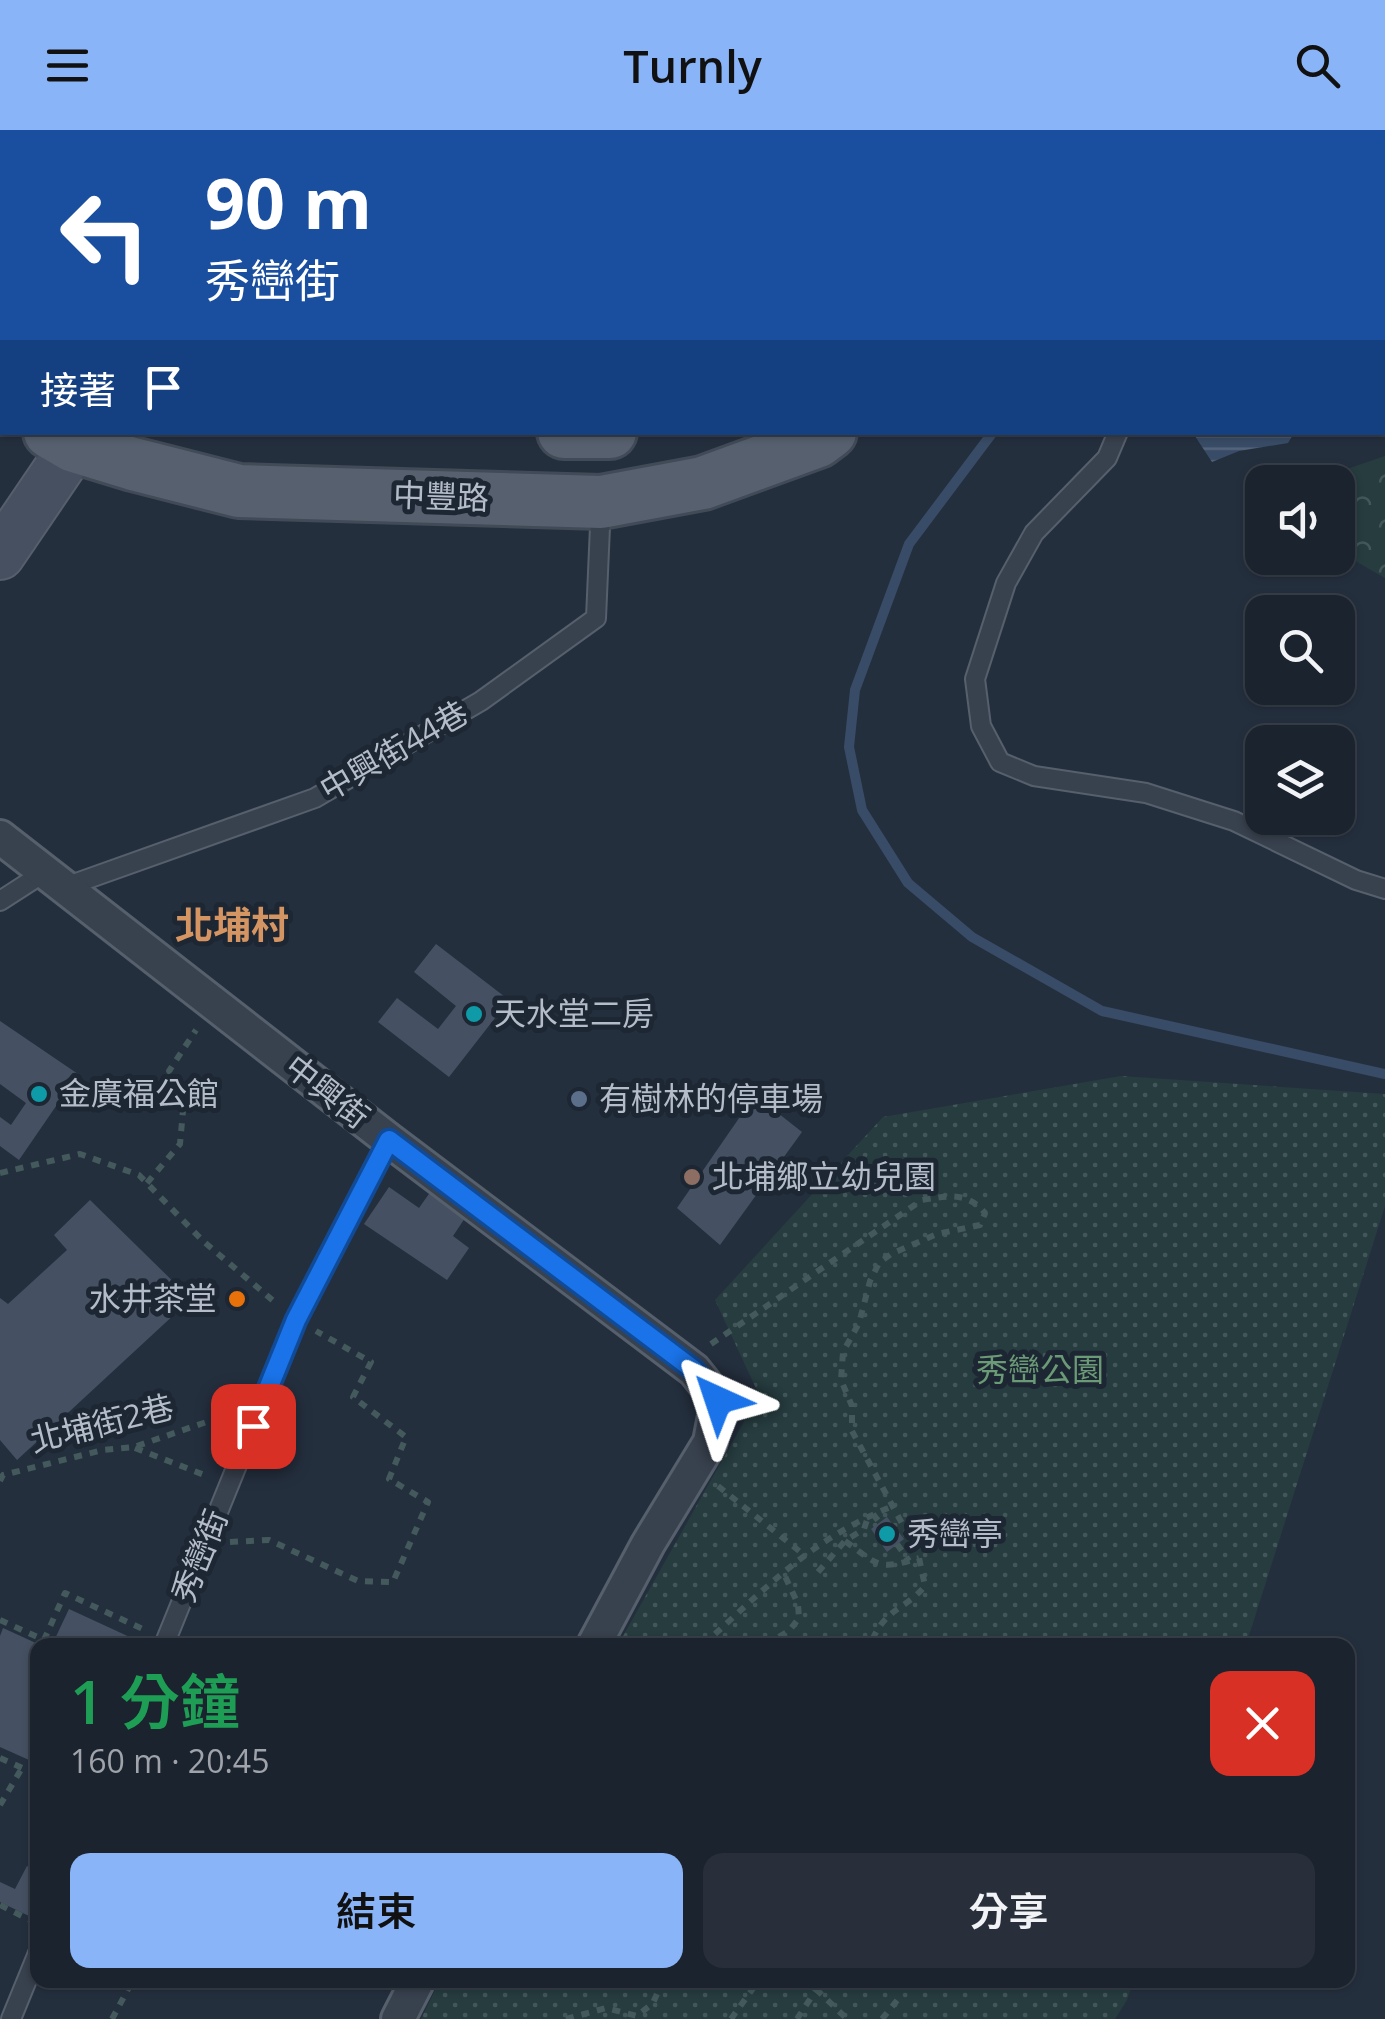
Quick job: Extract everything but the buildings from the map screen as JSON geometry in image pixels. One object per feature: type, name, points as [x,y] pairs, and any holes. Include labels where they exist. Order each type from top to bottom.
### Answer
[{"type":"main road","name":"中豐路","points":[[68,437],[239,491],[601,502],[704,484],[826,435]]},
{"type":"street","points":[[0,555],[14,506],[68,437]]},
{"type":"street","name":"中興街","points":[[0,837],[389,1140],[694,1370],[718,1400],[710,1442],[648,1544],[598,1638]]},
{"type":"street","points":[[398,2019],[414,1988]]},
{"type":"lane","points":[[1117,435],[1108,458],[1034,532],[1006,583],[974,679],[981,726],[1000,762],[1034,776],[1146,793],[1234,821],[1356,880],[1385,889]]},
{"type":"lane","name":"中興街44巷","points":[[55,880],[315,798],[481,702],[596,618],[601,502]]},
{"type":"lane","points":[[0,901],[55,880]]},
{"type":"lane","name":"秀巒街","points":[[167,1638],[296,1320],[389,1140]]},
{"type":"lane","points":[[11,2019],[30,1973]]},
{"type":"path","points":[[147,1183],[180,1144],[185,1088],[168,1071],[214,1004]]},
{"type":"path","points":[[0,1173],[80,1154],[138,1175],[203,1241],[296,1320],[371,1362],[353,1397],[406,1437],[389,1479],[428,1502],[393,1582],[358,1581],[269,1540],[206,1542]]},
{"type":"path","points":[[694,1370],[712,1342],[922,1200],[955,1194],[976,1202],[985,1213],[980,1225],[937,1234],[879,1263],[859,1322],[842,1352],[840,1380],[852,1406],[852,1431],[919,1558],[926,1586],[916,1597],[888,1612],[874,1638]]},
{"type":"path","name":"北埔街2巷","points":[[0,1481],[3,1475],[70,1458],[134,1448],[215,1419],[242,1389],[265,1397]]},
{"type":"path","points":[[134,1448],[229,1485]]},
{"type":"path","points":[[694,1466],[803,1554]]},
{"type":"path","points":[[712,1638],[803,1554],[893,1506]]},
{"type":"path","points":[[871,1515],[879,1522]]},
{"type":"path","points":[[818,1572],[844,1541],[864,1529],[871,1515]]},
{"type":"path","points":[[844,1541],[886,1567],[919,1558]]},
{"type":"path","points":[[897,1544],[909,1561]]},
{"type":"path","points":[[777,1638],[799,1618],[798,1604],[784,1572]]},
{"type":"path","points":[[45,1638],[65,1593],[157,1638]]},
{"type":"path","points":[[0,1620],[40,1638]]},
{"type":"path","points":[[0,1758],[30,1772]]},
{"type":"path","points":[[0,1805],[22,1768]]},
{"type":"path","points":[[0,1905],[30,1920]]},
{"type":"path","points":[[112,2019],[129,1988]]},
{"type":"path","points":[[566,2019],[606,2008],[637,2016],[653,2003],[659,1988]]},
{"type":"path","points":[[731,2019],[753,1988]]},
{"type":"path","points":[[796,2019],[816,1990],[847,2019]]},
{"type":"path","points":[[882,2019],[898,1998]]},
{"type":"green space","points":[[1385,456],[1385,578],[1355,561],[1355,466]]},
{"type":"green space","name":"秀巒公園","points":[[1121,1076],[1385,1094],[1385,1206],[1248,1638],[622,1638],[759,1395],[715,1300],[883,1117]]},
{"type":"green space","points":[[436,1988],[1131,1988],[1115,2019],[421,2019]]},
{"type":"water","points":[[1194,435],[1293,435],[1288,443],[1239,451],[1212,462]]},
{"type":"waterway","points":[[991,435],[909,544],[855,690],[849,747],[862,810],[908,883],[972,937],[1102,1011],[1385,1074]]},
{"type":"place","name":"天水堂二房","points":[[474,1014]]},
{"type":"place","name":"金廣福公館","points":[[39,1094]]},
{"type":"place","name":"有樹林的停車場","points":[[579,1099]]},
{"type":"place","name":"北埔鄉立幼兒園","points":[[692,1177]]},
{"type":"place","name":"水井茶堂","points":[[237,1299]]},
{"type":"place","name":"秀巒亭","points":[[887,1534]]},
{"type":"district","name":"北埔村","points":[[232,926]]},
{"type":"route","points":[[253,1426],[296,1320],[389,1140],[694,1370],[718,1400]]}]
